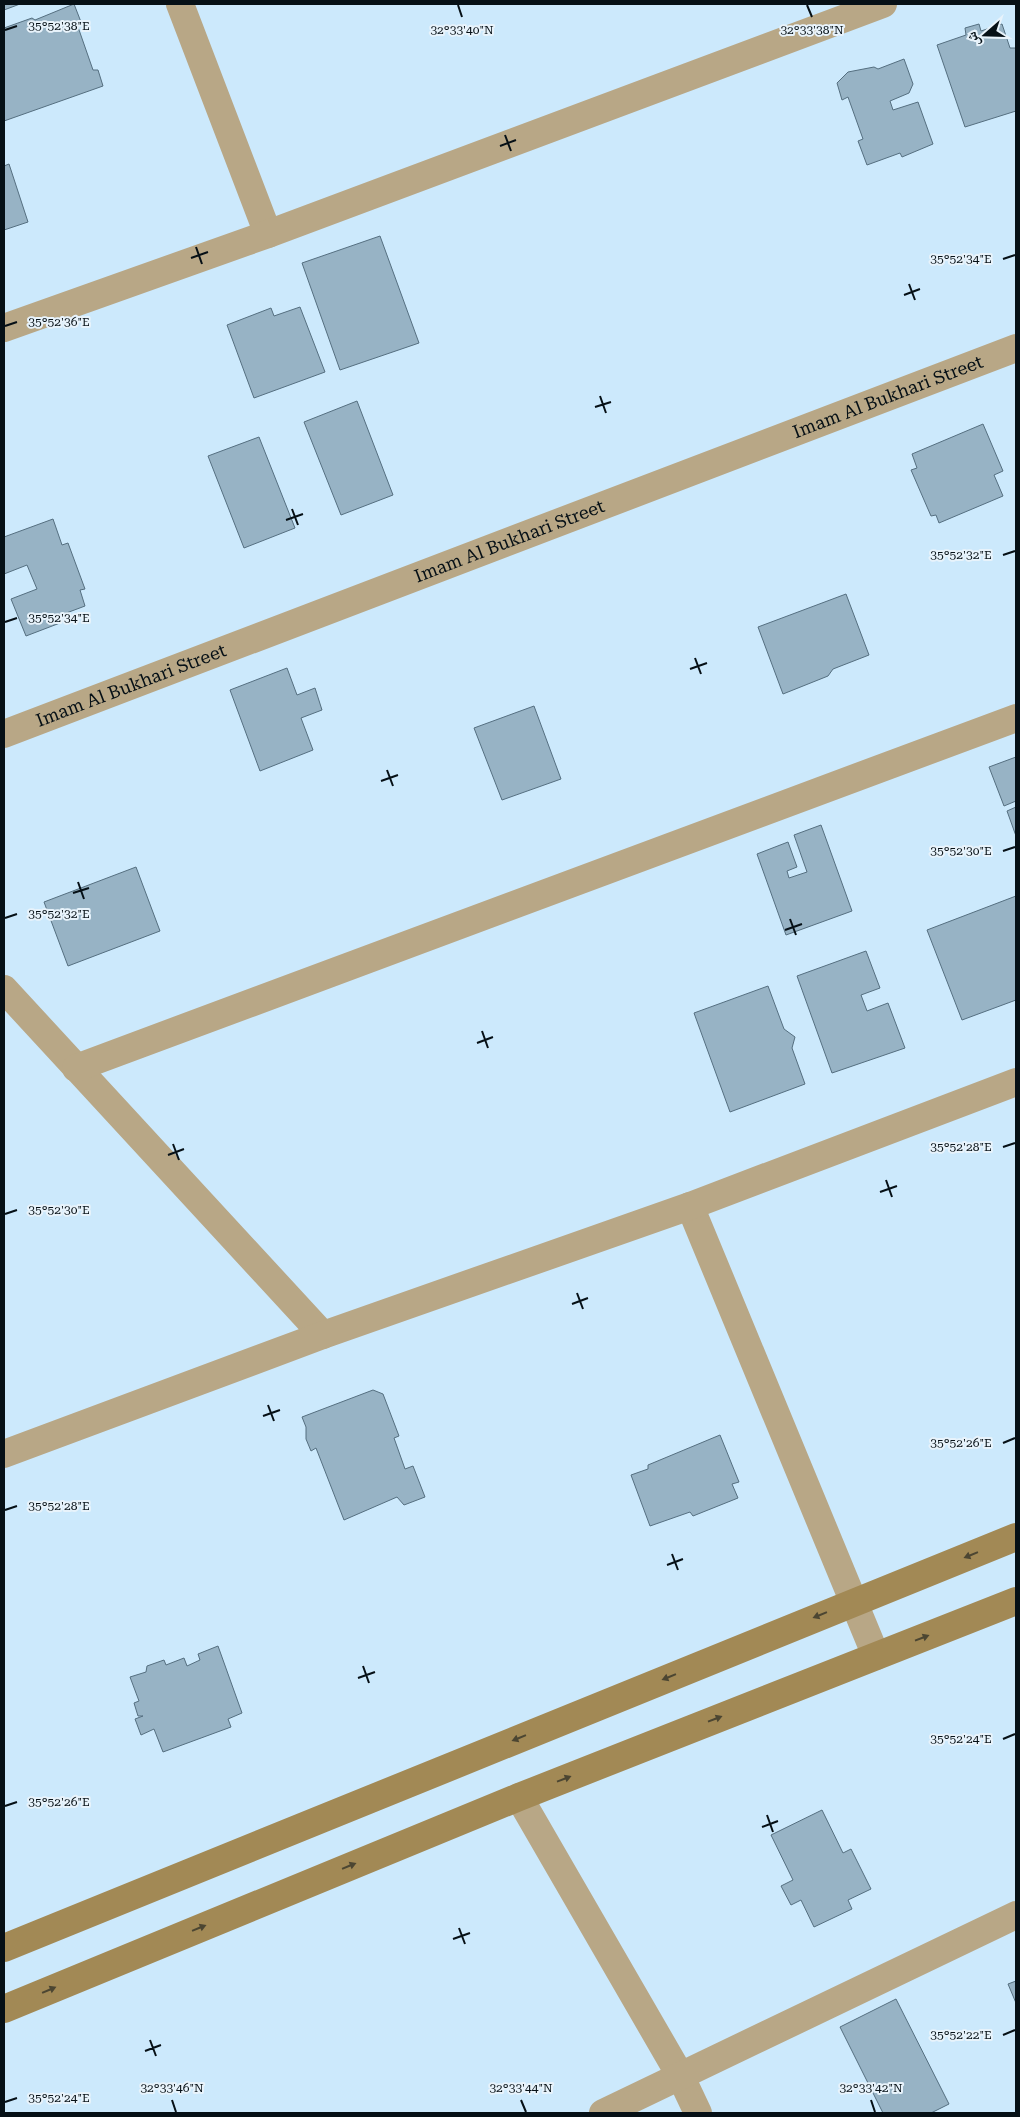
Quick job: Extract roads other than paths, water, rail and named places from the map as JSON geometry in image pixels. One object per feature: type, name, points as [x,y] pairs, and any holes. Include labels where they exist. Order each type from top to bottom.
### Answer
[{"type":"main road","points":[[4,1948],[1016,1537]]},
{"type":"main road","points":[[4,2009],[519,1796],[1016,1601]]},
{"type":"street","points":[[180,4],[268,234]]},
{"type":"street","points":[[4,328],[268,234],[883,4]]},
{"type":"street","name":"Imam Al Bukhari Street","points":[[4,734],[1016,348]]},
{"type":"street","points":[[76,1068],[1016,718]]},
{"type":"street","points":[[4,988],[324,1335]]},
{"type":"street","points":[[4,1454],[324,1335],[690,1206],[1016,1082]]},
{"type":"street","points":[[690,1206],[876,1656]]},
{"type":"street","points":[[519,1796],[681,2077],[698,2113]]},
{"type":"street","points":[[603,2113],[1016,1915]]}]
